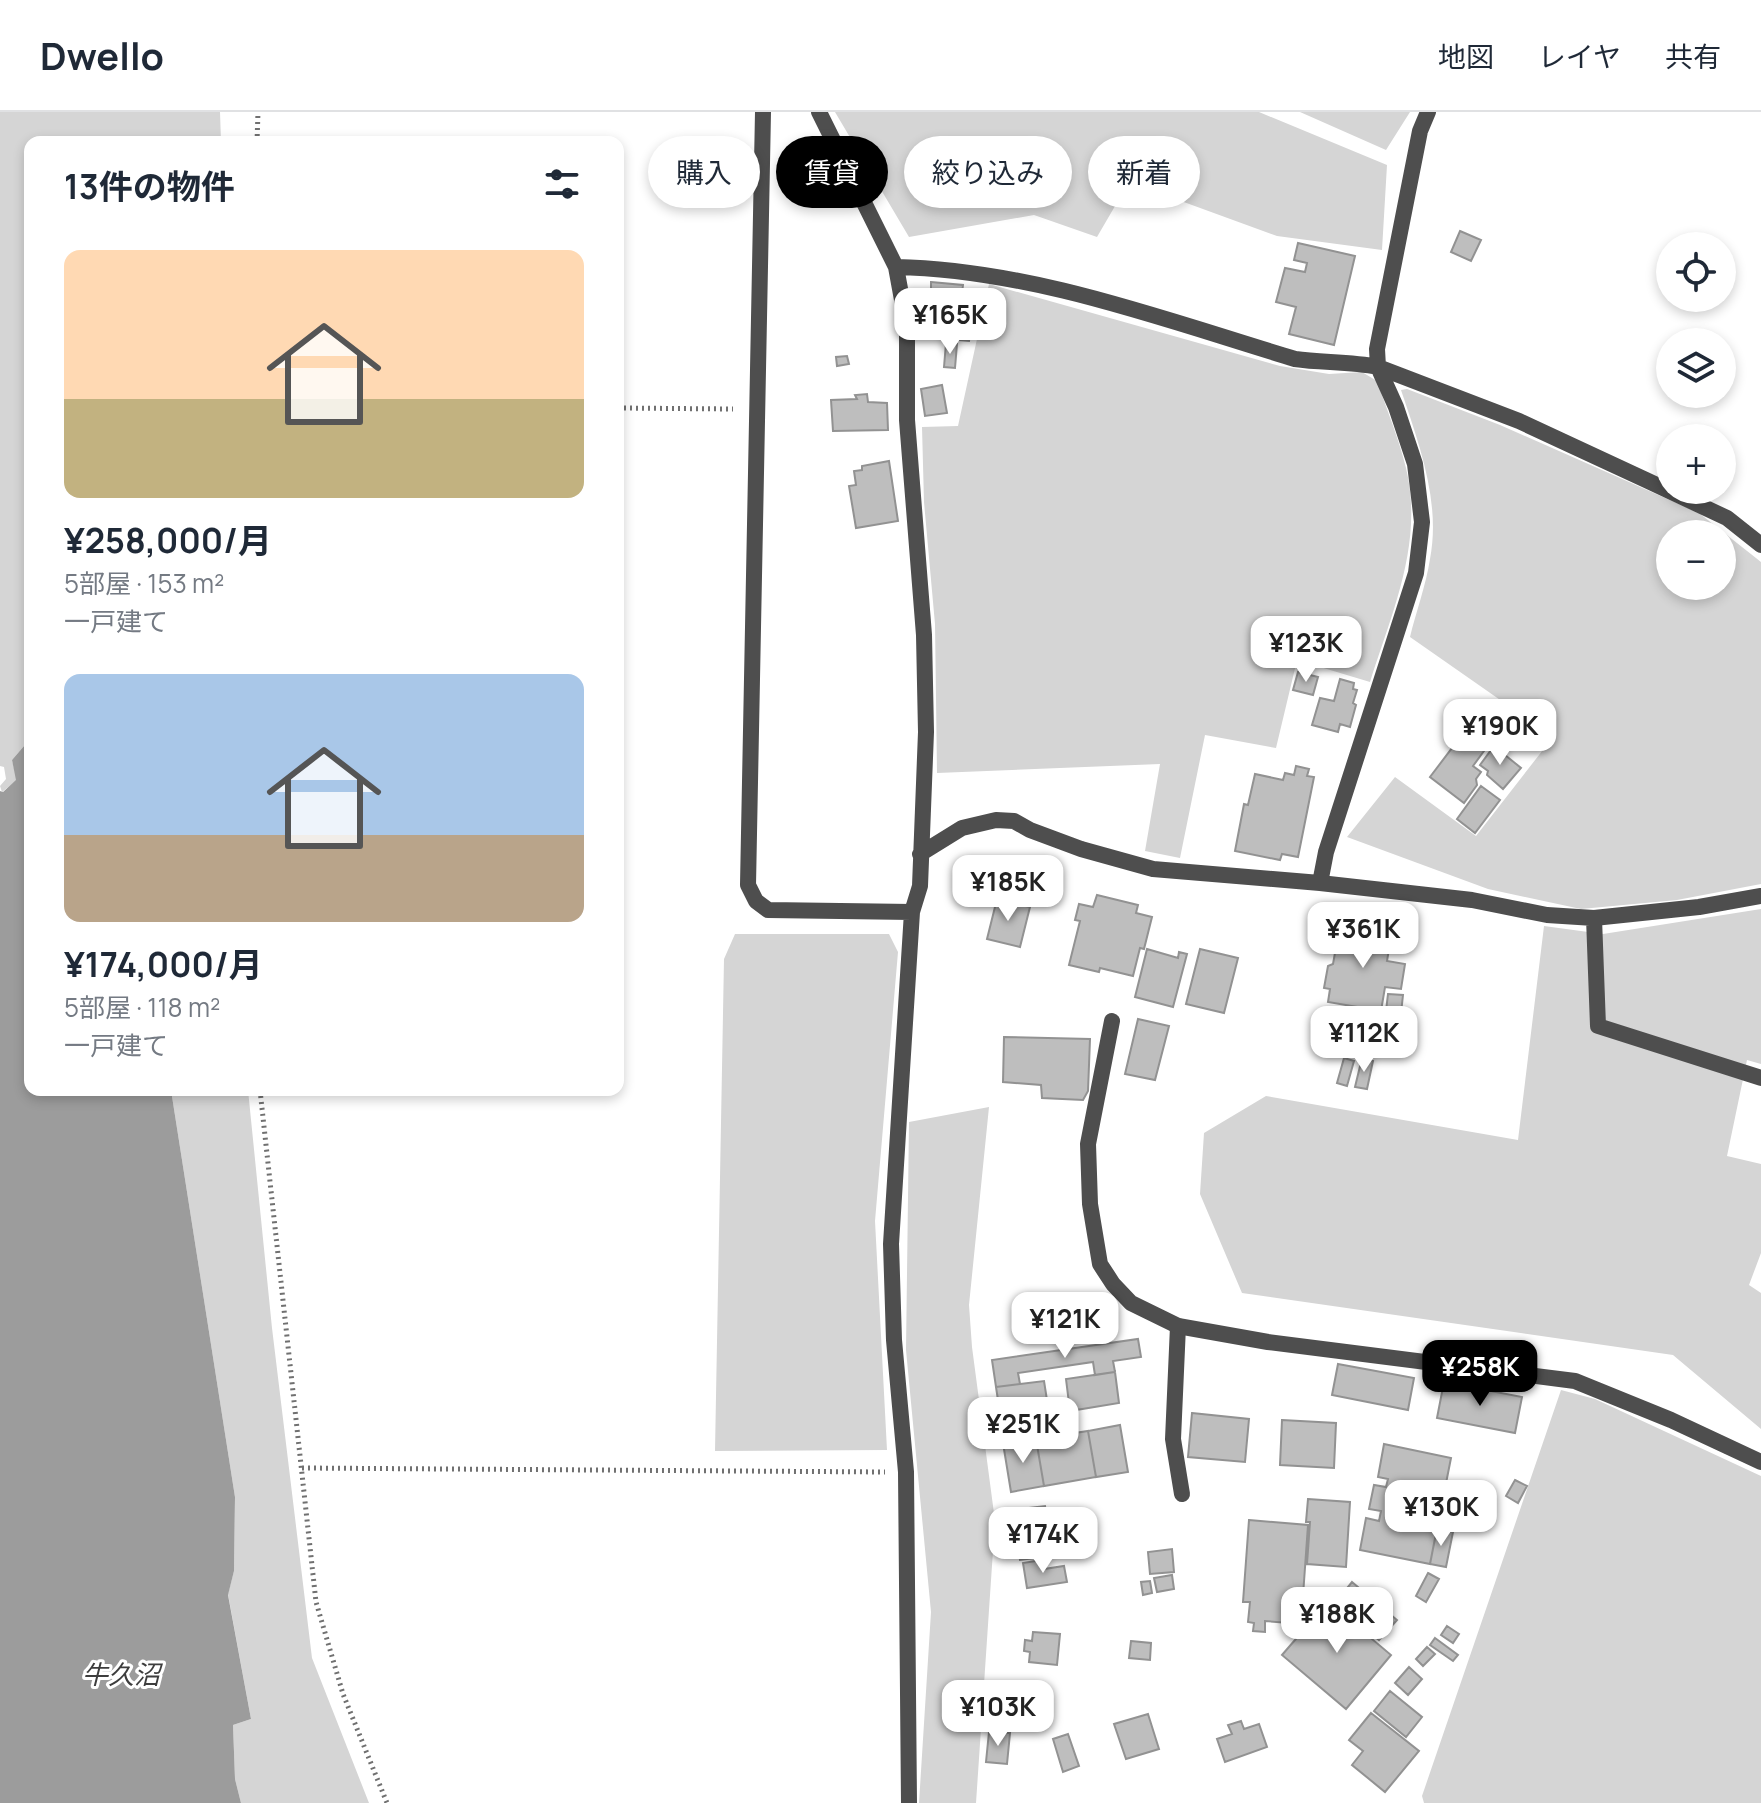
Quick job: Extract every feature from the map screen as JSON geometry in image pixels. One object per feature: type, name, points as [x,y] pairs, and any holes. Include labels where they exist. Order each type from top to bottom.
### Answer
[{"type":"street","points":[[763,112],[748,885],[756,901],[768,910],[912,912]]},
{"type":"street","points":[[819,112],[896,267],[907,327],[907,420],[924,635],[926,732],[920,886],[912,912],[891,1244],[894,1340],[906,1472],[909,1803]]},
{"type":"street","points":[[1320,883],[1326,852],[1416,573],[1422,522],[1415,464],[1396,407],[1378,367],[1377,349],[1420,131],[1428,112]]},
{"type":"street","points":[[896,267],[993,275],[1095,299],[1295,359],[1378,367],[1519,421],[1646,480],[1727,518],[1761,545]]},
{"type":"street","points":[[920,854],[962,828],[996,820],[1014,821],[1081,849],[1153,869],[1472,900],[1547,915],[1594,918],[1699,907],[1761,896]]},
{"type":"street","points":[[1594,918],[1598,1026],[1761,1078]]},
{"type":"street","points":[[1112,1021],[1088,1144],[1090,1204],[1100,1264],[1131,1303],[1178,1326],[1268,1342],[1575,1381],[1671,1420],[1761,1462]]},
{"type":"street","points":[[1178,1326],[1173,1439],[1182,1494]]},
{"type":"path","points":[[257,136],[258,112]]},
{"type":"path","points":[[624,408],[758,409]]},
{"type":"path","points":[[261,1096],[316,1602],[343,1694],[387,1803]]},
{"type":"path","points":[[302,1468],[906,1472]]},
{"type":"shaded area","points":[[0,112],[220,112],[221,136],[24,136],[24,746],[12,760],[17,780],[2,792],[0,786],[6,779],[4,767],[0,766]]},
{"type":"shaded area","points":[[835,112],[1259,112],[1387,165],[1382,250],[1277,236],[1200,208],[1200,136],[1088,136],[1088,208],[1114,208],[1097,237],[1034,215],[909,237],[888,202],[888,136],[849,136]]},
{"type":"shaded area","points":[[1300,112],[1410,112],[1386,150]]},
{"type":"shaded area","points":[[989,284],[1280,366],[1329,374],[1362,372],[1377,381],[1396,435],[1411,496],[1411,523],[1403,577],[1370,682],[1297,660],[1276,748],[1205,735],[1180,858],[1145,851],[1160,764],[937,773],[935,624],[924,502],[922,427],[958,426]]},
{"type":"shaded area","points":[[1407,389],[1500,425],[1656,494],[1656,504],[1679,504],[1699,513],[1708,520],[1656,520],[1656,600],[1736,600],[1736,542],[1761,562],[1761,884],[1677,900],[1581,909],[1488,889],[1347,837],[1395,777],[1476,836],[1553,737],[1410,637],[1433,538],[1430,495],[1415,431],[1401,390]]},
{"type":"shaded area","points":[[1761,909],[1761,1064],[1747,1060],[1727,1156],[1761,1164],[1761,1253],[1749,1285],[1761,1293],[1761,1429],[1673,1355],[1242,1293],[1200,1194],[1204,1133],[1266,1096],[1518,1140],[1544,926],[1603,934]]},
{"type":"shaded area","points":[[735,934],[889,934],[898,952],[875,1221],[887,1450],[715,1451],[724,959]]},
{"type":"shaded area","points":[[172,1096],[249,1096],[272,1328],[312,1658],[369,1803],[241,1803],[235,1779],[233,1725],[251,1719],[228,1594],[234,1571],[235,1497]]},
{"type":"shaded area","points":[[989,1107],[969,1305],[995,1521],[976,1803],[919,1803],[931,1612],[906,1350],[909,1122]]},
{"type":"shaded area","points":[[1561,1390],[1595,1399],[1761,1476],[1761,1803],[1424,1803],[1422,1796]]},
{"type":"water","name":"牛久沼","points":[[24,746],[24,1096],[172,1096],[235,1497],[234,1571],[228,1595],[251,1719],[233,1725],[235,1779],[241,1803],[0,1803],[0,791],[3,792],[16,780],[12,760]]},
{"type":"building","points":[[1460,231],[1481,240],[1471,261],[1451,252]]},
{"type":"building","points":[[1298,243],[1355,256],[1334,345],[1289,334],[1296,307],[1276,302],[1285,268],[1305,272],[1307,263],[1294,260]]},
{"type":"building","points":[[931,282],[963,285],[962,293],[976,294],[969,341],[926,337],[928,321],[923,321],[926,290],[931,290]]},
{"type":"building","points":[[946,343],[957,344],[955,368],[944,367]]},
{"type":"building","points":[[847,356],[849,364],[837,366],[836,357]]},
{"type":"building","points":[[942,385],[947,413],[925,416],[921,389]]},
{"type":"building","points":[[867,394],[868,402],[887,403],[888,430],[833,431],[831,400],[857,399],[855,395]]},
{"type":"building","points":[[889,461],[898,521],[856,528],[849,486],[856,485],[854,471],[862,470],[862,466]]},
{"type":"building","points":[[1298,672],[1318,677],[1313,695],[1293,690]]},
{"type":"building","points":[[1340,679],[1354,683],[1353,689],[1357,690],[1350,727],[1340,724],[1338,732],[1312,725],[1320,698],[1334,701]]},
{"type":"building","points":[[1471,723],[1492,740],[1473,766],[1481,772],[1476,779],[1477,785],[1464,803],[1430,777]]},
{"type":"building","points":[[1494,746],[1521,768],[1503,789],[1480,765]]},
{"type":"building","points":[[1296,766],[1309,769],[1307,776],[1314,777],[1298,857],[1282,854],[1280,860],[1235,851],[1244,804],[1248,805],[1255,774],[1283,780],[1285,773],[1294,775]]},
{"type":"building","points":[[1481,786],[1500,800],[1475,833],[1457,819]]},
{"type":"building","points":[[1097,895],[1138,905],[1136,913],[1152,917],[1133,976],[1069,965],[1080,921],[1075,920],[1079,904],[1093,907]]},
{"type":"building","points":[[997,899],[1030,907],[1020,947],[987,939]]},
{"type":"building","points":[[1364,927],[1388,931],[1387,961],[1405,964],[1401,989],[1385,987],[1381,1011],[1328,1002],[1330,989],[1324,988],[1328,966],[1333,964],[1339,931],[1363,935]]},
{"type":"building","points":[[1147,949],[1178,958],[1179,952],[1187,954],[1173,1007],[1135,997]]},
{"type":"building","points":[[1200,949],[1238,958],[1224,1013],[1186,1004]]},
{"type":"building","points":[[1388,994],[1403,995],[1401,1013],[1386,1011]]},
{"type":"building","points":[[1138,1019],[1169,1026],[1155,1080],[1125,1074]]},
{"type":"building","points":[[1004,1037],[1090,1039],[1088,1091],[1083,1100],[1042,1098],[1041,1085],[1003,1082]]},
{"type":"building","points":[[1344,1058],[1354,1061],[1347,1086],[1337,1083]]},
{"type":"building","points":[[1362,1058],[1373,1061],[1367,1089],[1355,1087]]},
{"type":"building","points":[[1138,1339],[1141,1357],[1113,1361],[1115,1372],[1095,1375],[1093,1362],[1018,1373],[1020,1384],[996,1387],[992,1360]]},
{"type":"building","points":[[1338,1364],[1414,1378],[1408,1410],[1332,1395]]},
{"type":"building","points":[[1115,1372],[1119,1403],[1070,1411],[1066,1379]]},
{"type":"building","points":[[1044,1381],[1049,1413],[1001,1420],[996,1387]]},
{"type":"building","points":[[1444,1382],[1522,1397],[1515,1433],[1437,1418]]},
{"type":"building","points":[[1192,1413],[1249,1419],[1245,1462],[1188,1457]]},
{"type":"building","points":[[1282,1420],[1336,1423],[1334,1468],[1280,1465]]},
{"type":"building","points":[[1120,1425],[1128,1472],[1096,1477],[1088,1431]]},
{"type":"building","points":[[1088,1431],[1096,1477],[1044,1486],[1036,1439]]},
{"type":"building","points":[[1036,1439],[1044,1486],[1011,1492],[1003,1443]]},
{"type":"building","points":[[1384,1444],[1451,1458],[1430,1564],[1360,1550],[1366,1518],[1379,1521],[1381,1511],[1369,1509],[1374,1485],[1386,1487],[1388,1479],[1378,1477]]},
{"type":"building","points":[[1515,1480],[1527,1486],[1518,1503],[1506,1496]]},
{"type":"building","points":[[1308,1499],[1350,1502],[1346,1567],[1307,1564]]},
{"type":"building","points":[[1045,1506],[1052,1556],[1020,1560],[1013,1510]]},
{"type":"building","points":[[1249,1520],[1308,1525],[1301,1624],[1265,1621],[1265,1632],[1253,1631],[1254,1623],[1248,1622],[1250,1602],[1243,1602]]},
{"type":"building","points":[[1437,1528],[1453,1532],[1446,1567],[1430,1564]]},
{"type":"building","points":[[1172,1549],[1174,1572],[1150,1574],[1148,1552]]},
{"type":"building","points":[[1042,1560],[1044,1569],[1064,1566],[1067,1582],[1027,1588],[1023,1563]]},
{"type":"building","points":[[1428,1573],[1439,1579],[1426,1602],[1416,1596]]},
{"type":"building","points":[[1172,1575],[1174,1589],[1157,1592],[1154,1578]]},
{"type":"building","points":[[1150,1581],[1152,1593],[1143,1595],[1141,1582]]},
{"type":"building","points":[[1352,1582],[1397,1620],[1379,1640],[1335,1603]]},
{"type":"building","points":[[1328,1602],[1391,1655],[1346,1709],[1282,1655]]},
{"type":"building","points":[[1447,1626],[1459,1634],[1453,1643],[1441,1635]]},
{"type":"building","points":[[1033,1632],[1060,1634],[1057,1665],[1029,1662],[1030,1652],[1024,1651],[1025,1640],[1032,1641]]},
{"type":"building","points":[[1435,1638],[1458,1655],[1453,1661],[1430,1645]]},
{"type":"building","points":[[1131,1641],[1151,1643],[1150,1660],[1129,1658]]},
{"type":"building","points":[[1427,1647],[1435,1654],[1423,1666],[1416,1659]]},
{"type":"building","points":[[1409,1667],[1422,1679],[1408,1695],[1395,1683]]},
{"type":"building","points":[[1390,1691],[1422,1717],[1406,1737],[1374,1711]]},
{"type":"building","points":[[1371,1713],[1419,1751],[1385,1792],[1352,1765],[1363,1751],[1349,1740]]},
{"type":"building","points":[[1148,1714],[1159,1749],[1126,1759],[1114,1724]]},
{"type":"building","points":[[1241,1721],[1244,1729],[1259,1724],[1267,1747],[1225,1762],[1217,1739],[1232,1734],[1228,1725]]},
{"type":"building","points":[[989,1732],[1010,1733],[1007,1764],[986,1762]]},
{"type":"building","points":[[1068,1734],[1079,1766],[1063,1772],[1053,1739]]}]
